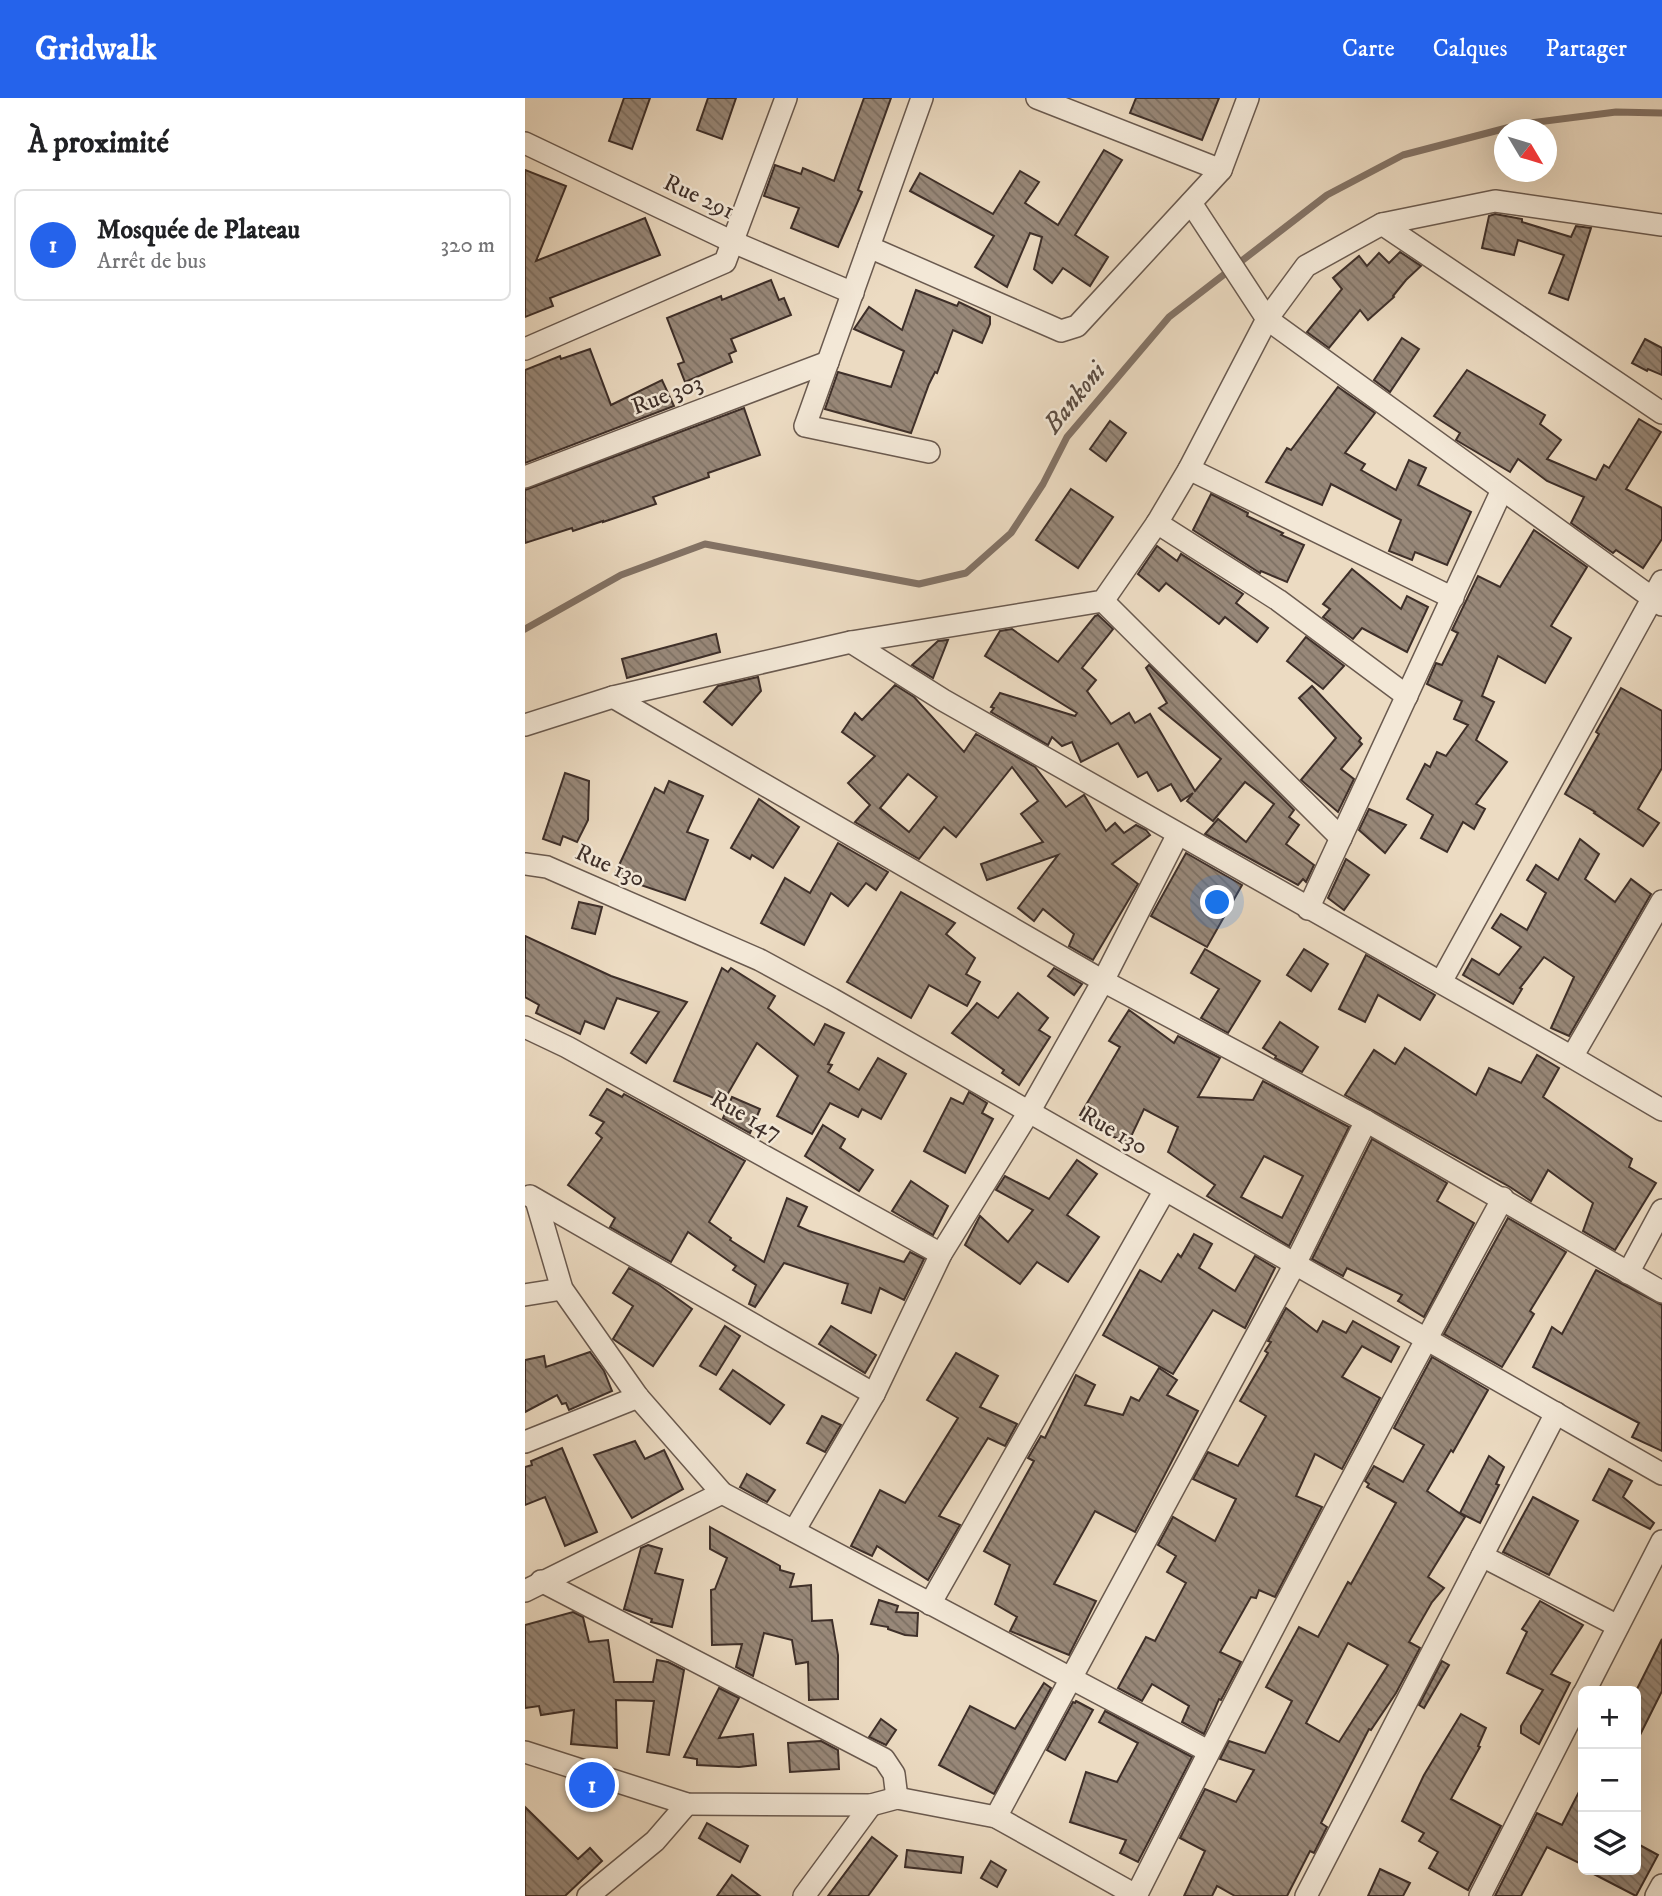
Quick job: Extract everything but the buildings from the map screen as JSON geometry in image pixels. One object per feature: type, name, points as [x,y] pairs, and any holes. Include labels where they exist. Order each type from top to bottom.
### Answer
[{"type":"street","points":[[525,349],[725,262],[786,98]]},
{"type":"street","points":[[922,98],[805,426],[929,452]]},
{"type":"street","points":[[1037,98],[1221,170]]},
{"type":"street","points":[[869,247],[1061,331],[1077,326],[1221,170],[1248,98]]},
{"type":"street","name":"Rue 291","points":[[525,143],[733,242],[853,293]]},
{"type":"street","points":[[525,725],[613,697],[852,642],[1103,601],[1157,523],[1189,469],[1267,319],[1306,266],[1382,224],[1496,201],[1662,225]]},
{"type":"street","points":[[1191,203],[1267,319],[1503,490],[1659,595],[1441,982]]},
{"type":"street","points":[[1382,224],[1662,413]]},
{"type":"street","name":"Rue 303","points":[[525,477],[828,362]]},
{"type":"street","points":[[1189,469],[1453,598]]},
{"type":"street","points":[[1308,909],[1503,490]]},
{"type":"street","points":[[1157,523],[1278,600],[1407,696]]},
{"type":"street","points":[[1103,601],[1341,838]]},
{"type":"street","points":[[852,642],[943,700],[1662,1110]]},
{"type":"street","points":[[613,697],[1103,981],[1503,1198],[1662,1292]]},
{"type":"street","points":[[794,1531],[874,1394],[941,1254],[1029,1112],[1103,981],[1178,834]]},
{"type":"street","name":"Rue 130","points":[[525,864],[547,867],[760,960],[1662,1474]]},
{"type":"street","points":[[1572,1057],[1662,901]]},
{"type":"street","name":"Rue 147","points":[[525,1027],[567,1047],[941,1254]]},
{"type":"street","points":[[996,1817],[1295,1264],[1366,1122]]},
{"type":"street","points":[[930,1604],[1165,1190]]},
{"type":"street","points":[[531,1197],[874,1394]]},
{"type":"street","points":[[531,1197],[562,1289],[638,1397],[722,1493],[1208,1751]]},
{"type":"street","points":[[525,1752],[687,1804],[871,1805],[897,1798],[996,1817],[1136,1896],[1208,1751],[1503,1198]]},
{"type":"street","points":[[1628,1273],[1662,1210]]},
{"type":"street","points":[[525,1296],[562,1289]]},
{"type":"street","points":[[525,1442],[638,1397]]},
{"type":"street","points":[[1306,1896],[1556,1413]]},
{"type":"street","points":[[533,1586],[722,1493]]},
{"type":"street","points":[[1588,1686],[1662,1541]]},
{"type":"street","points":[[1482,1556],[1618,1626]]},
{"type":"street","points":[[533,1586],[884,1759],[894,1774],[897,1798]]},
{"type":"street","points":[[1480,1896],[1578,1705]]},
{"type":"street","points":[[588,1896],[655,1841],[687,1804]]},
{"type":"street","points":[[804,1896],[871,1805]]},
{"type":"street","points":[[1656,1896],[1662,1885]]},
{"type":"waterway","name":"Bankoni","points":[[525,629],[621,575],[705,544],[919,584],[966,573],[1011,533],[1043,484],[1067,437],[1169,317],[1327,195],[1403,155],[1522,124],[1616,112],[1662,113]]},
{"type":"place","name":"Mosquée de Plateau","points":[[592,1785]]}]
